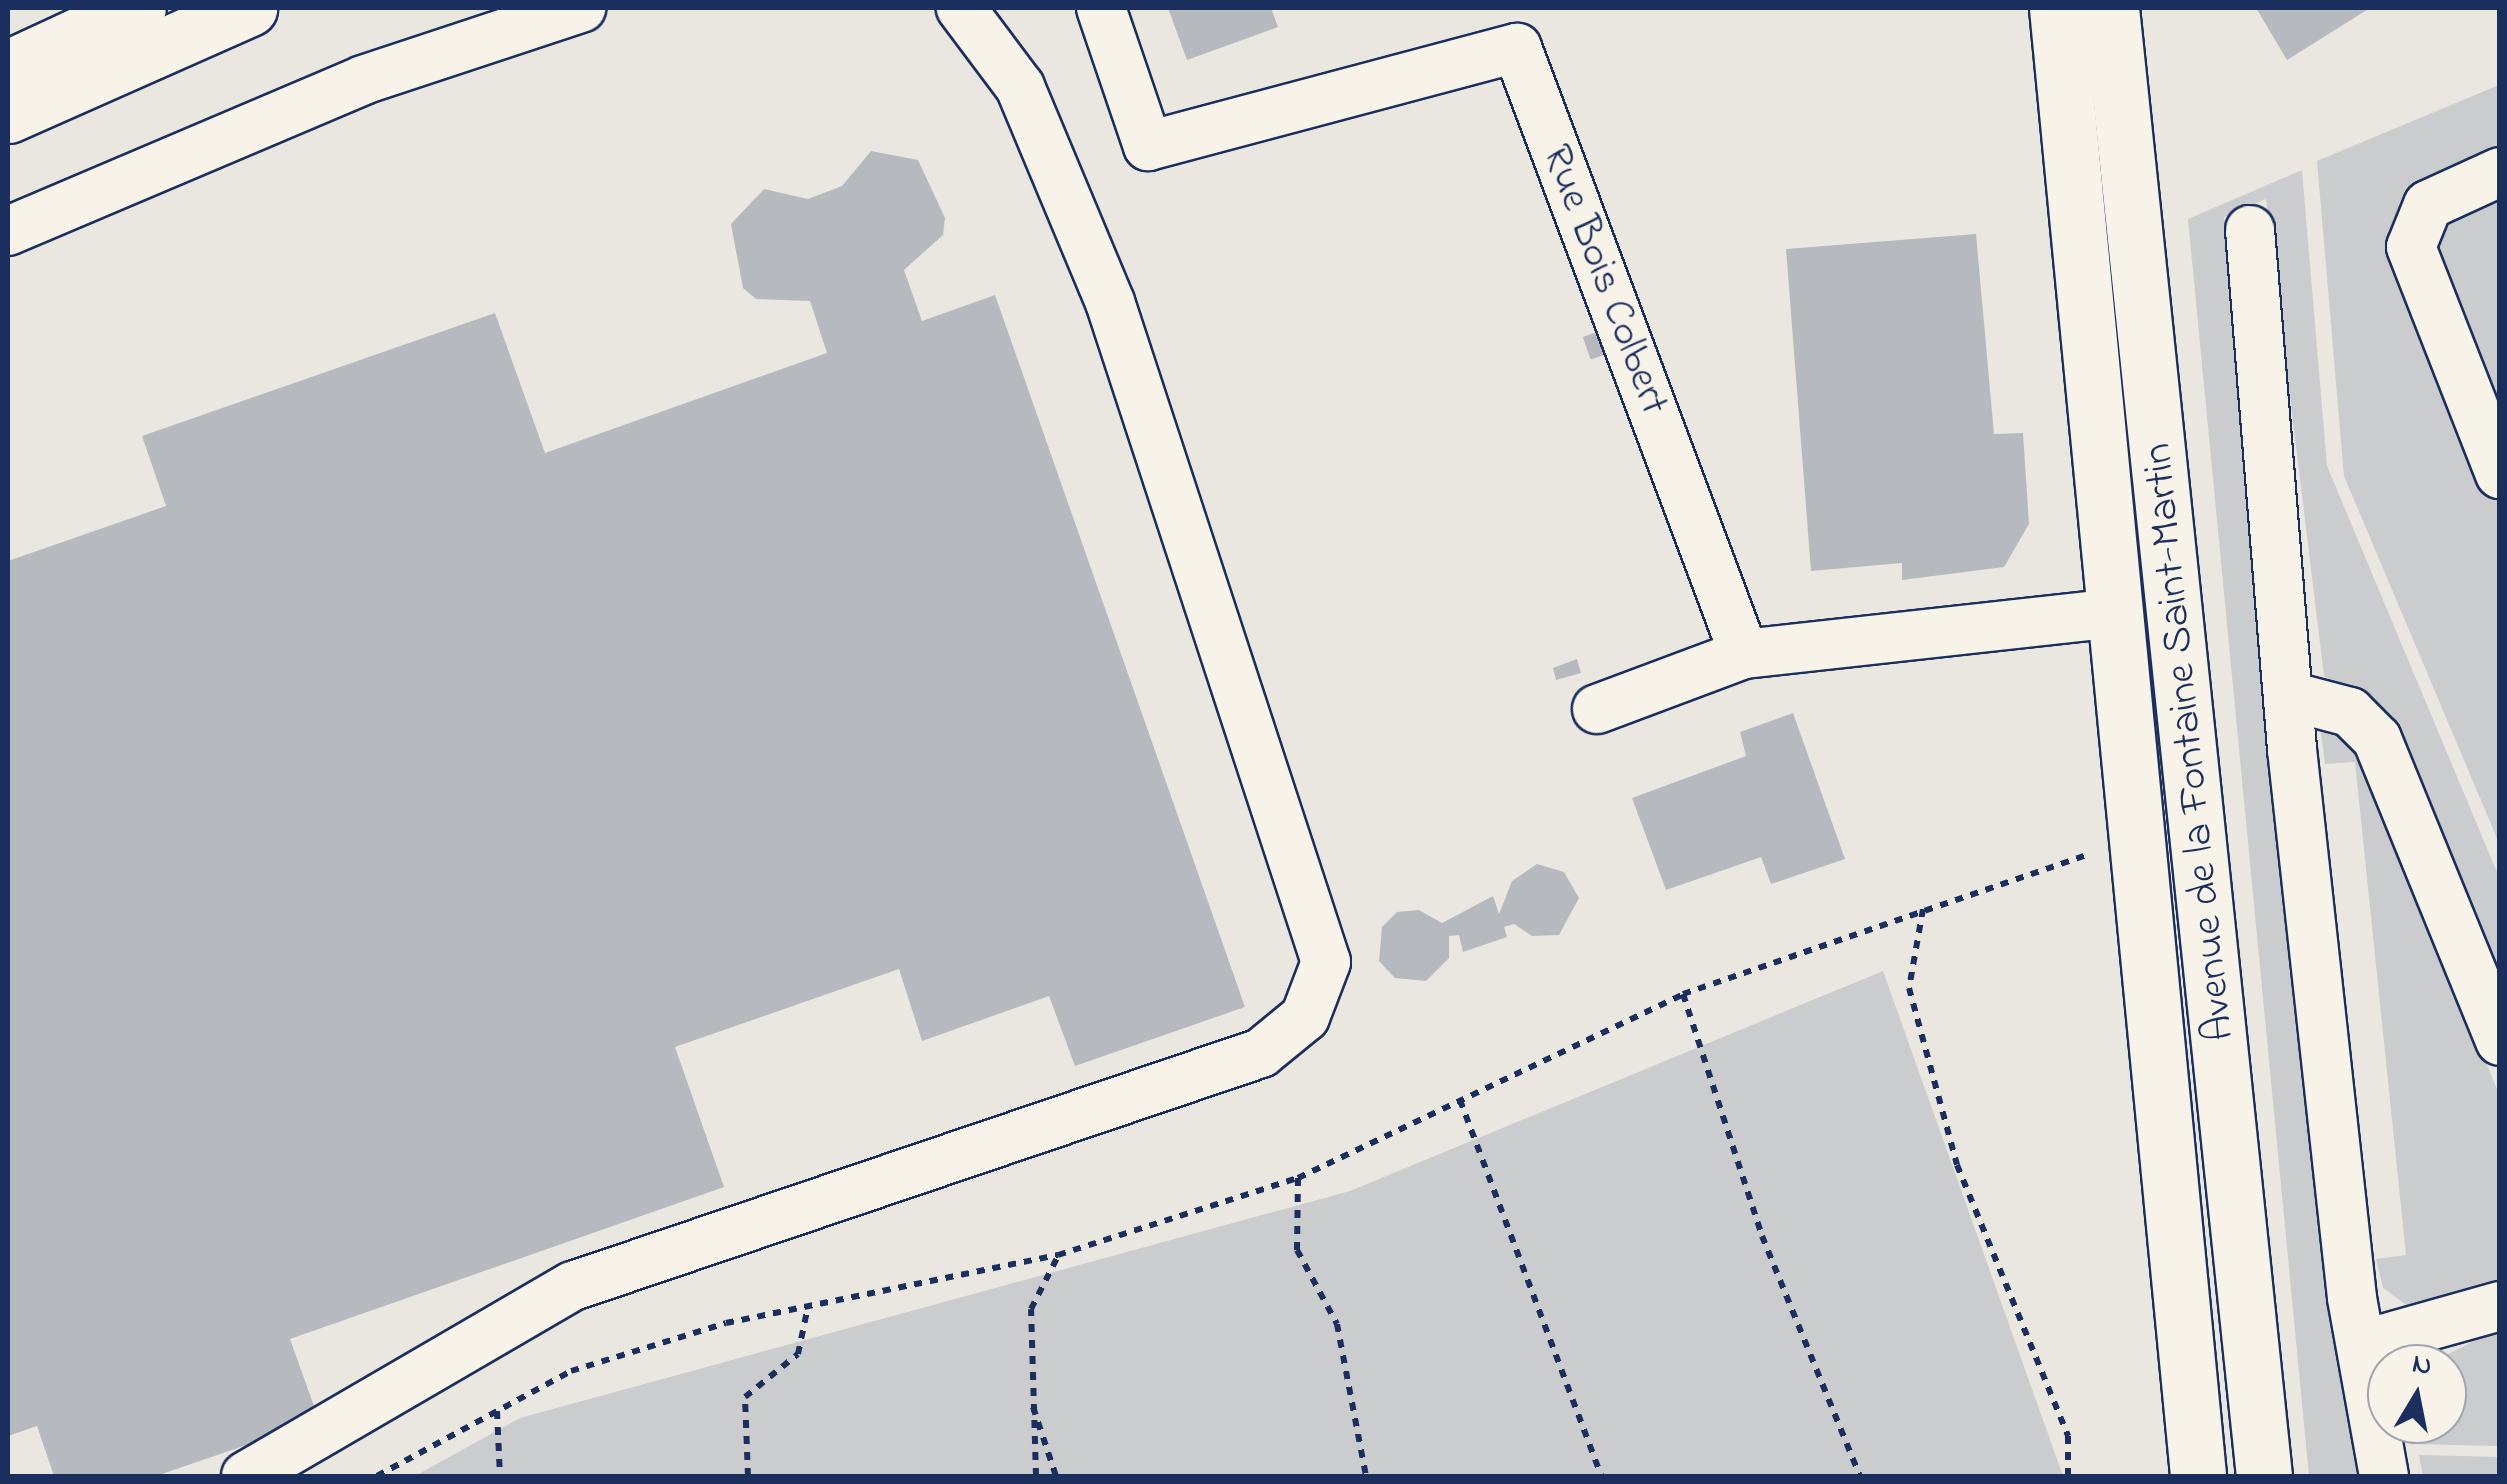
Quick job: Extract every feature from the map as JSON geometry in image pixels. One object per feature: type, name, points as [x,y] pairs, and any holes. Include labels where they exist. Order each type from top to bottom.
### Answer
[{"type":"main road","points":[[9,76],[138,8]]},
{"type":"main road","points":[[9,76],[249,8]]},
{"type":"main road","name":"Avenue de la Fontaine Saint-Martin","points":[[2057,8],[2198,1476]]},
{"type":"main road","name":"Avenue de la Fontaine Saint-Martin","points":[[2111,8],[2264,1476]]},
{"type":"main road","points":[[2118,613],[2172,606]]},
{"type":"main road","points":[[2139,839],[2198,833]]},
{"type":"street","points":[[8,231],[344,87],[581,8]]},
{"type":"street","points":[[246,1476],[574,1286],[1261,1053],[1305,1017],[1326,962],[1110,302],[1020,87],[960,8]]},
{"type":"street","name":"Rue Bois Colbert","points":[[1101,8],[1148,146],[1517,48],[1744,654]]},
{"type":"street","points":[[2500,172],[2428,206],[2411,247],[2500,474]]},
{"type":"street","points":[[2250,230],[2289,696],[2360,1345],[2384,1476]]},
{"type":"street","points":[[1597,709],[1744,654],[2118,613]]},
{"type":"street","points":[[2289,696],[2350,712],[2377,738],[2500,1041]]},
{"type":"street","points":[[2360,1345],[2500,1306]]},
{"type":"path","points":[[2500,256],[2500,275]]},
{"type":"path","points":[[378,1476],[571,1371],[808,1306],[1058,1255],[1298,1178],[1683,994],[1923,908],[2139,839]]},
{"type":"path","points":[[1923,908],[1908,988],[1957,1165],[2068,1436],[2068,1476]]},
{"type":"path","points":[[1683,994],[1762,1236],[1860,1476]]},
{"type":"path","points":[[1460,1100],[1601,1476]]},
{"type":"path","points":[[1298,1178],[1297,1250],[1337,1324],[1366,1476]]},
{"type":"path","points":[[1036,1476],[1028,1393],[1031,1309],[1058,1255]]},
{"type":"path","points":[[748,1476],[739,1429],[745,1397],[798,1354],[808,1306]]},
{"type":"path","points":[[1028,1393],[1056,1476]]},
{"type":"path","points":[[496,1412],[500,1476]]},
{"type":"shaded area","points":[[2499,85],[2499,843],[2344,476],[2317,161]]},
{"type":"shaded area","points":[[2302,170],[2327,466],[2499,877],[2499,984],[2391,719],[2324,676],[2266,199],[2224,217],[2313,1104],[2371,1476],[2309,1476],[2188,219]]},
{"type":"shaded area","points":[[2320,725],[2334,727],[2363,759],[2499,1094],[2499,1285],[2413,1310],[2383,1288],[2376,1259],[2406,1255],[2355,762],[2325,764]]},
{"type":"shaded area","points":[[1883,971],[2063,1476],[415,1476],[520,1418],[1350,1191]]},
{"type":"shaded area","points":[[2499,1328],[2499,1446],[2411,1444],[2467,1444],[2467,1344]]},
{"type":"shaded area","points":[[2419,1455],[2499,1457],[2499,1476],[2423,1476]]},
{"type":"building","points":[[1168,8],[1271,8],[1278,27],[1187,60]]},
{"type":"building","points":[[2256,8],[2370,8],[2287,60]]},
{"type":"building","points":[[871,151],[918,160],[945,218],[943,235],[904,270],[922,321],[995,295],[1245,1007],[1075,1066],[1049,996],[922,1041],[899,969],[675,1047],[724,1187],[290,1339],[319,1420],[156,1476],[54,1476],[37,1426],[8,1436],[8,561],[166,506],[142,436],[495,313],[545,453],[827,353],[810,301],[756,299],[743,288],[731,224],[764,189],[808,199],[842,186]]},
{"type":"building","points":[[1976,234],[1994,434],[2023,433],[2029,524],[2004,567],[1902,580],[1902,563],[1811,571],[1786,249]]},
{"type":"building","points":[[1597,332],[1605,355],[1591,360],[1583,337]]},
{"type":"building","points":[[1577,659],[1581,673],[1556,680],[1553,668]]},
{"type":"building","points":[[1793,713],[1845,859],[1771,884],[1761,857],[1666,890],[1632,798],[1746,756],[1740,732]]},
{"type":"building","points":[[1537,864],[1564,872],[1579,898],[1559,935],[1532,936],[1514,924],[1504,927],[1507,937],[1463,952],[1459,935],[1449,936],[1449,958],[1426,981],[1395,978],[1379,961],[1382,927],[1397,912],[1419,910],[1442,923],[1493,896],[1499,914],[1512,881]]}]
